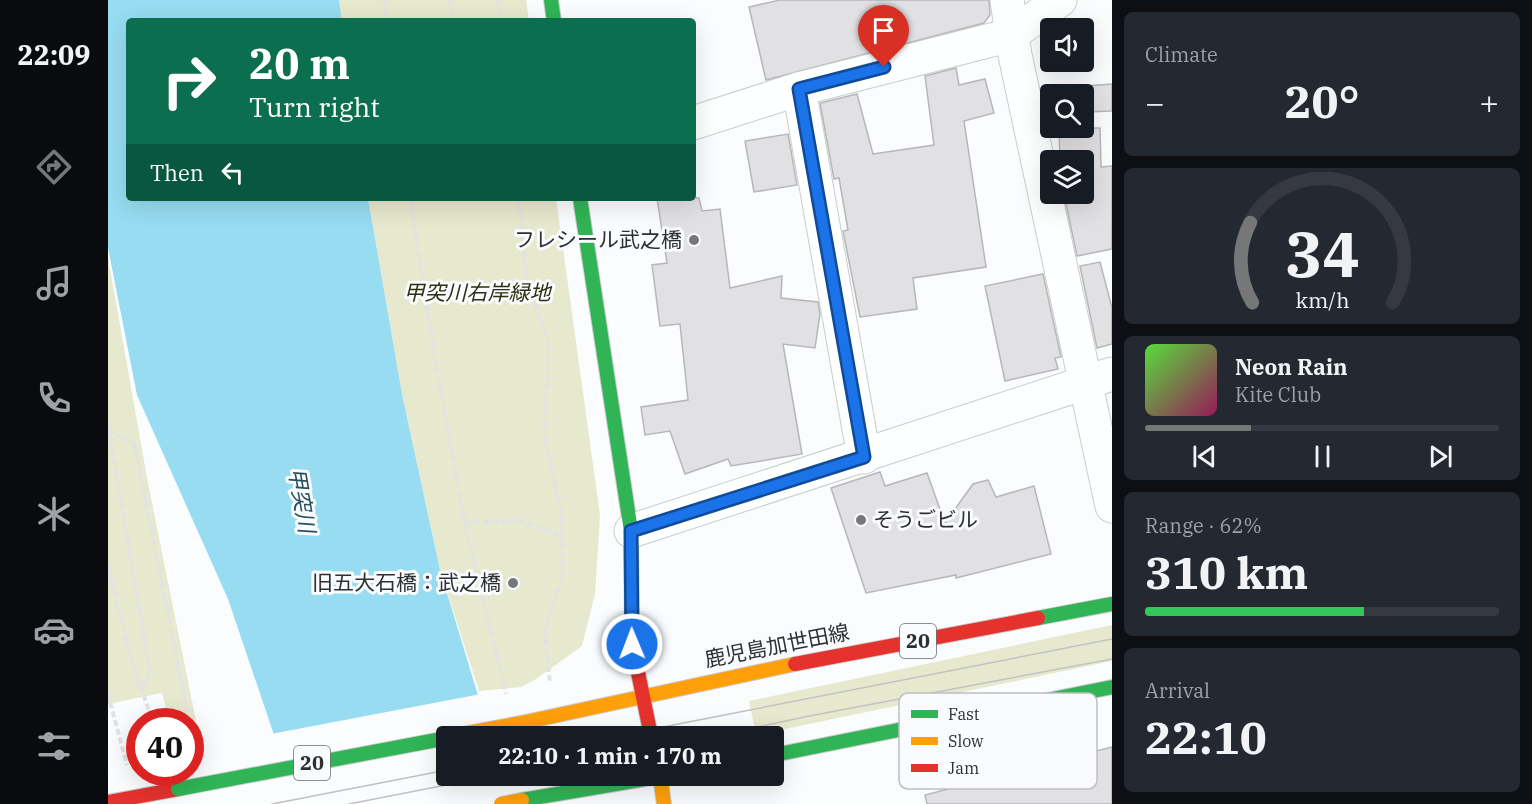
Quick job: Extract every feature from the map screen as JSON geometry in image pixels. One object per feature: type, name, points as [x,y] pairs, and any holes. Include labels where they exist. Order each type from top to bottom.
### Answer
[{"type":"main road","points":[[552,0],[554,18]]},
{"type":"main road","points":[[580,201],[631,531],[632,644],[649,726]]},
{"type":"main road","name":"鹿児島加世田線","points":[[505,726],[642,694],[1112,604]]},
{"type":"main road","points":[[1082,693],[1112,687]]},
{"type":"main road","points":[[784,753],[899,730]]},
{"type":"main road","name":"20","points":[[108,802],[436,740]]},
{"type":"main road","points":[[501,804],[603,786]]},
{"type":"main road","points":[[662,786],[664,804]]},
{"type":"street","points":[[1007,0],[1011,35],[1099,378],[1112,506]]},
{"type":"street","points":[[696,122],[799,89],[1011,35],[1060,0]]},
{"type":"street","points":[[799,89],[864,457]]},
{"type":"street","points":[[631,531],[864,457],[1099,378]]},
{"type":"path","points":[[385,0],[387,18]]},
{"type":"path","points":[[450,0],[452,18]]},
{"type":"path","points":[[498,0],[500,18]]},
{"type":"path","points":[[410,201],[438,377],[465,523],[506,687]]},
{"type":"path","points":[[519,201],[527,281],[549,345],[544,434],[562,516],[563,575],[545,632],[550,683]]},
{"type":"path","points":[[108,422],[150,672],[142,689]]},
{"type":"path","points":[[110,432],[134,443],[186,708]]},
{"type":"path","points":[[465,523],[518,520],[562,536]]},
{"type":"path","points":[[108,565],[129,654],[148,708]]},
{"type":"path","points":[[108,694],[126,761]]},
{"type":"green space","points":[[339,0],[526,0],[529,18],[342,18]]},
{"type":"green space","name":"甲突川右岸緑地","points":[[369,201],[556,201],[600,515],[595,594],[582,646],[521,687],[479,691],[440,570],[402,394]]},
{"type":"green space","points":[[108,257],[147,478],[193,708],[166,708],[162,693],[108,704]]},
{"type":"green space","points":[[1112,625],[1112,661],[958,693],[899,693],[899,705],[784,729],[784,726],[754,726],[749,701]]},
{"type":"water","name":"甲突川","points":[[108,0],[339,0],[342,18],[126,18],[126,201],[369,201],[402,394],[440,570],[480,702],[457,726],[436,726],[436,778],[281,804],[273,732],[228,599],[137,395],[108,248]]},
{"type":"pier","points":[[481,694],[485,726],[436,726],[436,786],[490,786],[491,804],[278,804],[271,734]]},
{"type":"building","points":[[780,0],[989,0],[990,15],[984,23],[766,80],[749,7]]},
{"type":"building","points":[[956,68],[959,85],[985,79],[994,113],[964,121],[986,267],[913,278],[917,309],[860,317],[843,231],[848,230],[839,178],[834,179],[820,103],[857,94],[873,154],[934,145],[925,76]]},
{"type":"building","points":[[1112,84],[1112,111],[1094,112],[1094,85]]},
{"type":"building","points":[[1094,128],[1100,128],[1101,167],[1112,166],[1112,249],[1077,256],[1066,204],[1094,204],[1094,150],[1060,150],[1059,138],[1094,138]]},
{"type":"building","points":[[788,134],[797,185],[754,192],[745,141]]},
{"type":"building","points":[[696,198],[699,198],[702,211],[720,209],[730,288],[782,276],[781,298],[818,302],[820,314],[815,348],[783,344],[802,454],[731,466],[728,459],[685,474],[670,431],[645,435],[641,407],[688,400],[680,324],[660,326],[652,265],[667,263],[657,201],[696,201]]},
{"type":"building","points":[[1100,262],[1112,308],[1112,344],[1097,348],[1080,266]]},
{"type":"building","points":[[1043,274],[1061,357],[1055,358],[1058,369],[1005,381],[985,286]]},
{"type":"building","points":[[880,472],[885,486],[927,473],[945,523],[973,484],[988,480],[996,497],[1034,486],[1051,554],[956,578],[956,575],[866,593],[831,488]]},
{"type":"building","points":[[1112,747],[1112,804],[927,804],[925,795],[948,789],[1097,789],[1097,751]]},
{"type":"tram line","points":[[668,726],[1112,639]]},
{"type":"tram line","points":[[931,693],[1112,659]]},
{"type":"tram line","points":[[762,726],[899,699]]},
{"type":"tram line","points":[[272,804],[436,772]]},
{"type":"tram line","points":[[349,804],[441,786]]},
{"type":"traffic: fast","points":[[551,0],[554,18]]},
{"type":"traffic: fast","points":[[580,201],[631,531],[632,629]]},
{"type":"traffic: fast","points":[[1038,618],[1112,604]]},
{"type":"traffic: fast","points":[[1082,693],[1112,687]]},
{"type":"traffic: fast","points":[[784,753],[899,730]]},
{"type":"traffic: fast","points":[[178,789],[436,740]]},
{"type":"traffic: fast","points":[[522,800],[604,786]]},
{"type":"traffic: slow","points":[[521,723],[795,664]]},
{"type":"traffic: slow","points":[[505,726],[521,723]]},
{"type":"traffic: slow","points":[[661,786],[664,804]]},
{"type":"traffic: slow","points":[[501,804],[522,800]]},
{"type":"traffic: jam","points":[[795,664],[1038,618]]},
{"type":"traffic: jam","points":[[632,629],[632,643],[649,726]]},
{"type":"traffic: jam","points":[[108,802],[178,789]]},
{"type":"place","name":"フレシール武之橋","points":[[694,240]]},
{"type":"place","name":"そうごビル","points":[[861,520]]},
{"type":"place","name":"旧五大石橋：武之橋","points":[[513,583]]},
{"type":"route","points":[[632,644],[631,531],[864,457],[799,89],[884,67]]}]
